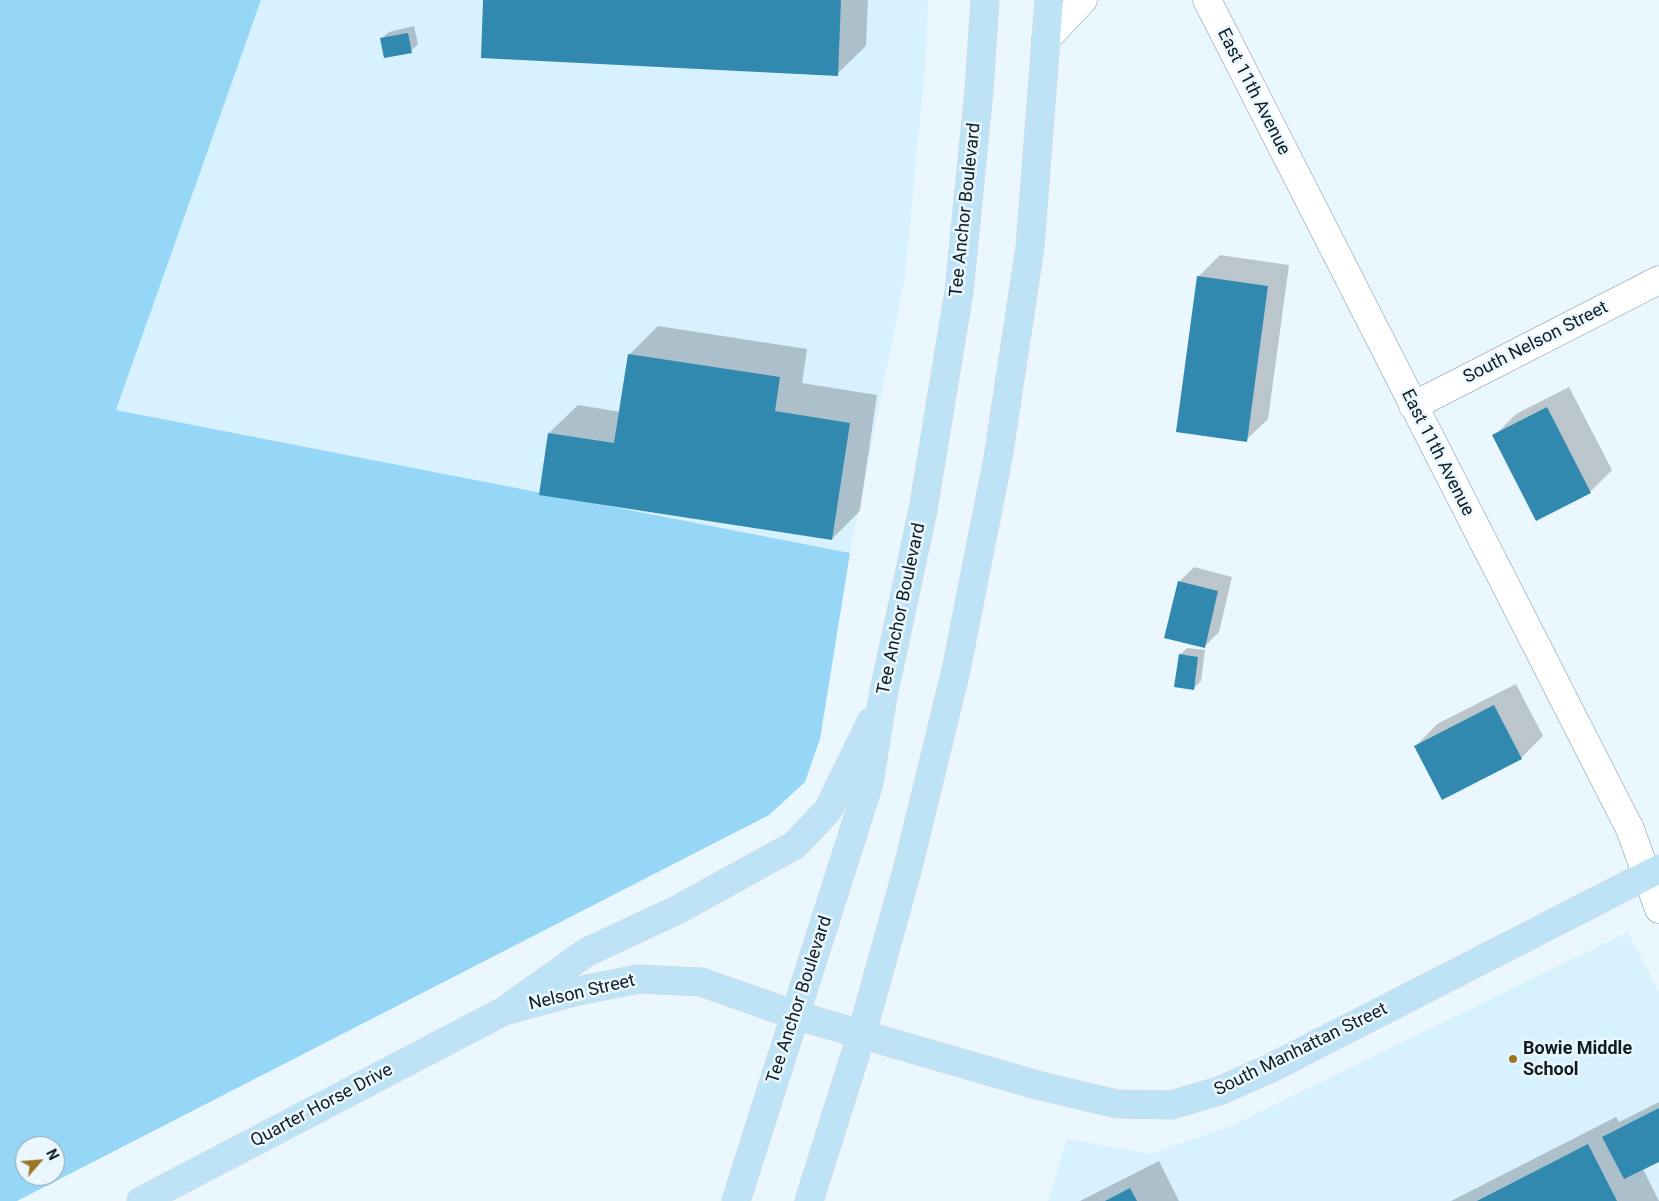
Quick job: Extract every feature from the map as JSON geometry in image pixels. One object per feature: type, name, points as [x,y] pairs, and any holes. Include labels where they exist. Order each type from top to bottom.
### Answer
[{"type":"main road","name":"Tee Anchor Boulevard","points":[[736,1201],[869,783],[883,696],[923,510],[958,292],[979,90],[985,0]]},
{"type":"main road","points":[[809,1201],[862,1033],[908,867],[956,670],[998,458],[1030,247],[1049,0]]},
{"type":"main road","points":[[504,1011],[586,952],[677,910],[795,845],[828,810],[883,696]]},
{"type":"main road","name":"South Manhattan Street","points":[[862,1033],[1037,1085],[1117,1104],[1171,1105],[1219,1091],[1271,1068],[1653,872]]},
{"type":"main road","name":"Nelson Street","points":[[504,1011],[578,991],[638,979],[701,982],[795,1015],[862,1033]]},
{"type":"main road","name":"Quarter Horse Drive","points":[[141,1201],[504,1011]]},
{"type":"street","points":[[1046,39],[1083,0]]},
{"type":"street","name":"East 11th Avenue","points":[[1207,0],[1653,872],[1659,909]]},
{"type":"street","name":"South Nelson Street","points":[[1413,406],[1659,280]]},
{"type":"shaded area","points":[[0,0],[261,0],[116,410],[850,553],[820,739],[805,782],[769,815],[65,1176],[65,1136],[15,1136],[15,1186],[46,1186],[17,1201],[0,1201]]},
{"type":"shaded area","points":[[261,0],[928,0],[926,58],[905,276],[850,553],[116,410]]},
{"type":"shaded area","name":"Bowie Middle School","points":[[1628,932],[1659,992],[1659,1201],[1048,1201],[1067,1139],[1151,1154],[1231,1126]]},
{"type":"building","points":[[483,0],[841,0],[838,76],[481,58]]},
{"type":"building","points":[[408,33],[412,53],[384,58],[380,38]]},
{"type":"building","points":[[1197,276],[1268,286],[1247,442],[1176,432]]},
{"type":"building","points":[[628,354],[780,377],[775,411],[850,423],[832,540],[539,495],[548,433],[614,443]]},
{"type":"building","points":[[1547,407],[1591,493],[1536,521],[1492,435]]},
{"type":"building","points":[[1178,581],[1218,591],[1205,648],[1164,638]]},
{"type":"building","points":[[1179,654],[1198,657],[1194,690],[1174,687]]},
{"type":"building","points":[[1494,705],[1522,759],[1442,800],[1414,746]]},
{"type":"building","points":[[1659,1108],[1659,1162],[1624,1179],[1602,1137]]},
{"type":"building","points":[[1588,1144],[1617,1201],[1477,1201]]},
{"type":"building","points":[[1130,1188],[1137,1201],[1105,1201]]},
{"type":"place","name":"Bowie Middle School","points":[[1513,1059]]}]
